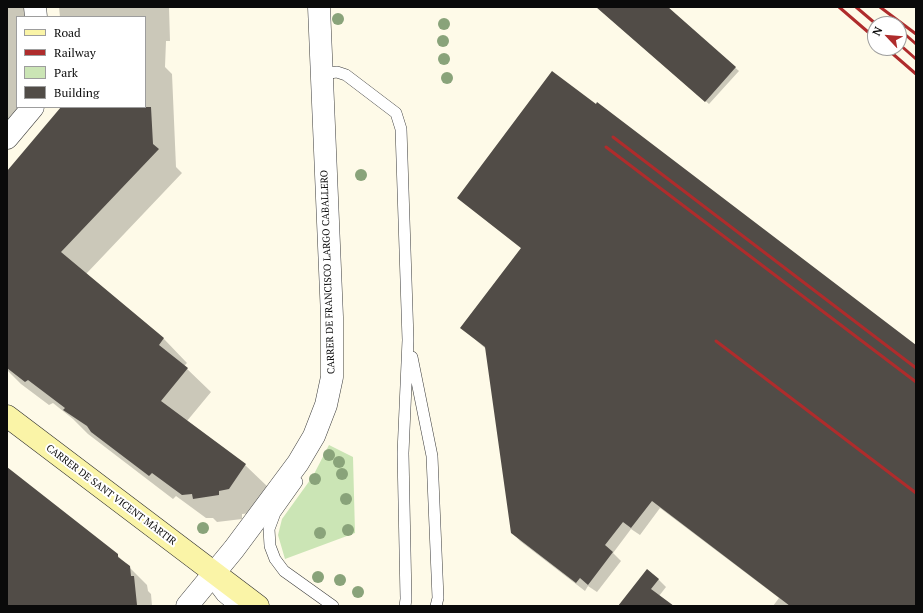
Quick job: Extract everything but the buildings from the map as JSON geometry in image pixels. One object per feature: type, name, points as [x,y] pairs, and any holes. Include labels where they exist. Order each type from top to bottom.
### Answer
[{"type":"main road","name":"CARRER DE SANT VICENT MÀRTIR","points":[[7,416],[258,606]]},
{"type":"street","name":"CARRER DE FRANCISCO LARGO CABALLERO","points":[[188,606],[215,574],[298,463],[314,436],[326,405],[332,378],[332,317],[318,7]]},
{"type":"street","points":[[7,138],[32,108]]},
{"type":"lane","points":[[321,74],[337,72],[346,75],[396,113],[401,129],[408,340],[403,453],[405,606]]},
{"type":"lane","points":[[408,340],[432,456],[438,598],[436,606]]},
{"type":"lane","points":[[326,405],[324,430],[313,459],[276,513],[270,529],[270,546],[275,559],[284,571],[333,606]]},
{"type":"lane","points":[[215,574],[216,588],[222,596],[234,606]]},
{"type":"green space","points":[[329,445],[353,457],[355,533],[285,559],[278,535],[282,519],[313,476]]},
{"type":"railway","points":[[839,7],[867,31]]},
{"type":"railway","points":[[856,7],[867,16]]},
{"type":"railway","points":[[880,7],[916,34]]},
{"type":"railway","points":[[907,36],[916,44]]},
{"type":"railway","points":[[907,51],[916,59]]},
{"type":"railway","points":[[895,56],[916,74]]},
{"type":"railway","points":[[613,137],[916,368]]},
{"type":"railway","points":[[606,147],[916,382]]},
{"type":"railway","points":[[716,341],[916,493]]}]
